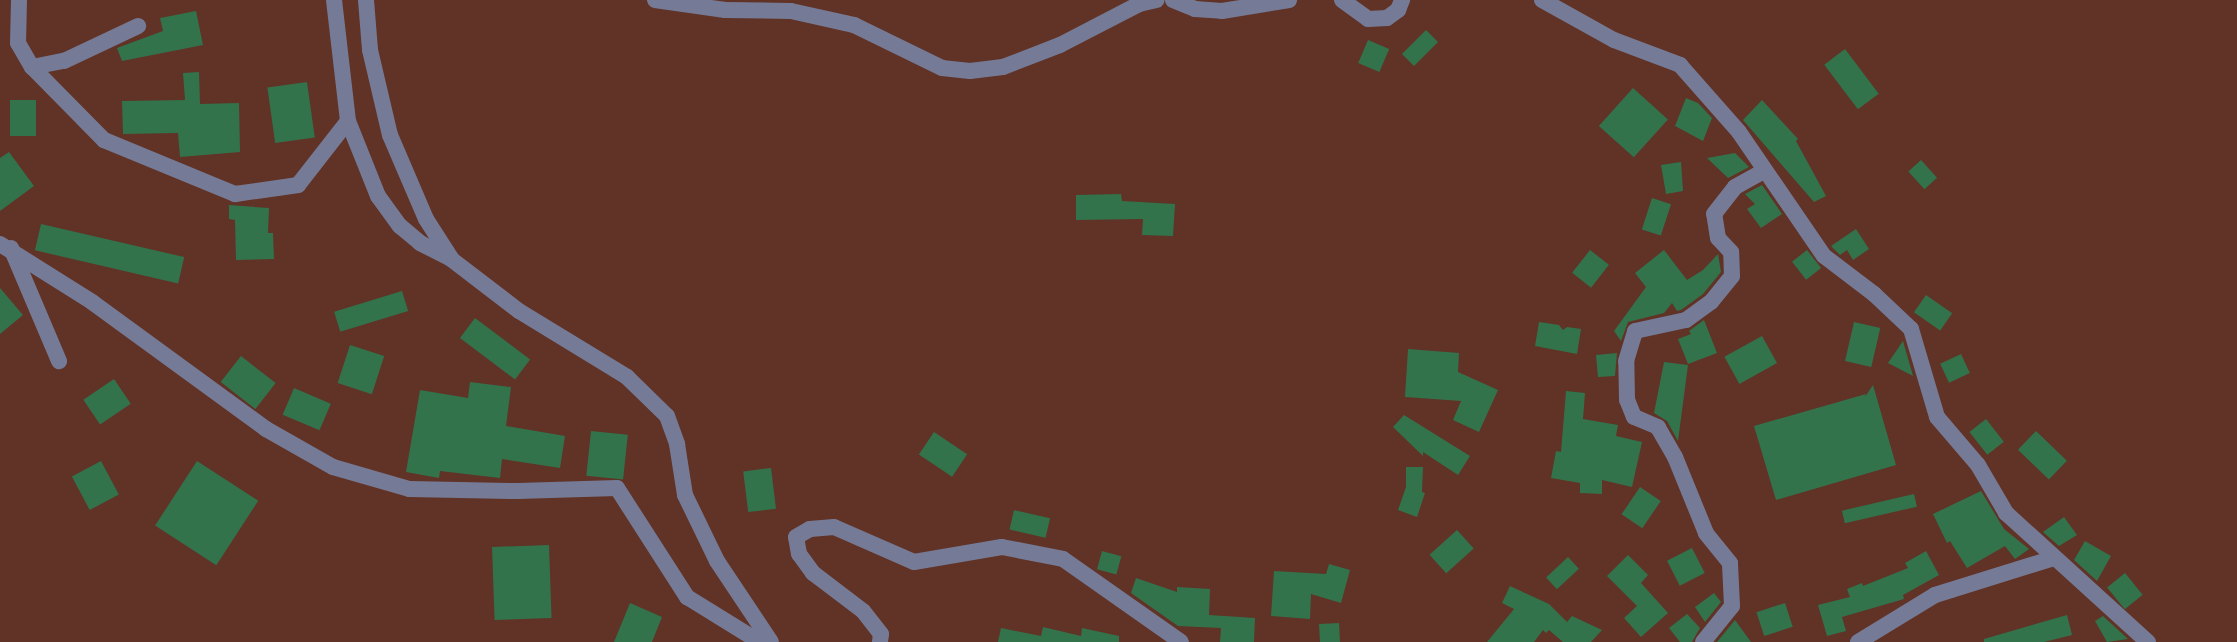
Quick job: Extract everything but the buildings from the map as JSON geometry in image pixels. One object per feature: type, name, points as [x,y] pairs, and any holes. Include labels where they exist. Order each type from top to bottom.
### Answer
[{"type":"street","points":[[19,0],[18,43],[32,67],[104,140],[235,194],[298,185],[348,121]]},
{"type":"street","points":[[334,0],[348,121],[378,196],[400,226],[420,243],[451,259],[519,311],[627,377],[667,416],[677,444],[685,495],[717,561],[771,642]]},
{"type":"street","points":[[366,0],[370,50],[390,135],[426,219],[451,259]]},
{"type":"street","points":[[655,0],[725,10],[791,11],[828,19],[854,25],[942,68],[970,71],[1003,67],[1032,56],[1139,4],[1157,0]]},
{"type":"street","points":[[1173,0],[1195,9],[1222,11],[1289,0]]},
{"type":"street","points":[[1342,0],[1368,19],[1387,18],[1398,10],[1402,0]]},
{"type":"street","points":[[1542,0],[1614,40],[1680,65],[1739,132],[1824,256],[1874,294],[1911,329],[1937,417],[1978,465],[2006,513],[2148,642]]},
{"type":"street","points":[[32,67],[64,61],[138,26]]},
{"type":"street","points":[[1703,642],[1732,606],[1730,563],[1706,533],[1675,457],[1658,427],[1634,417],[1627,400],[1626,361],[1635,331],[1686,320],[1711,302],[1732,276],[1731,252],[1718,238],[1714,214],[1735,187],[1764,171]]},
{"type":"street","points":[[6,246],[59,361]]},
{"type":"street","points":[[6,246],[266,429],[333,467],[409,489],[518,491],[617,488],[687,597],[760,642]]},
{"type":"street","points":[[880,642],[881,634],[863,611],[813,573],[799,554],[796,537],[810,529],[834,527],[914,562],[1002,547],[1063,559],[1119,595],[1181,642]]},
{"type":"street","points":[[1858,642],[1935,595],[2054,558]]}]
